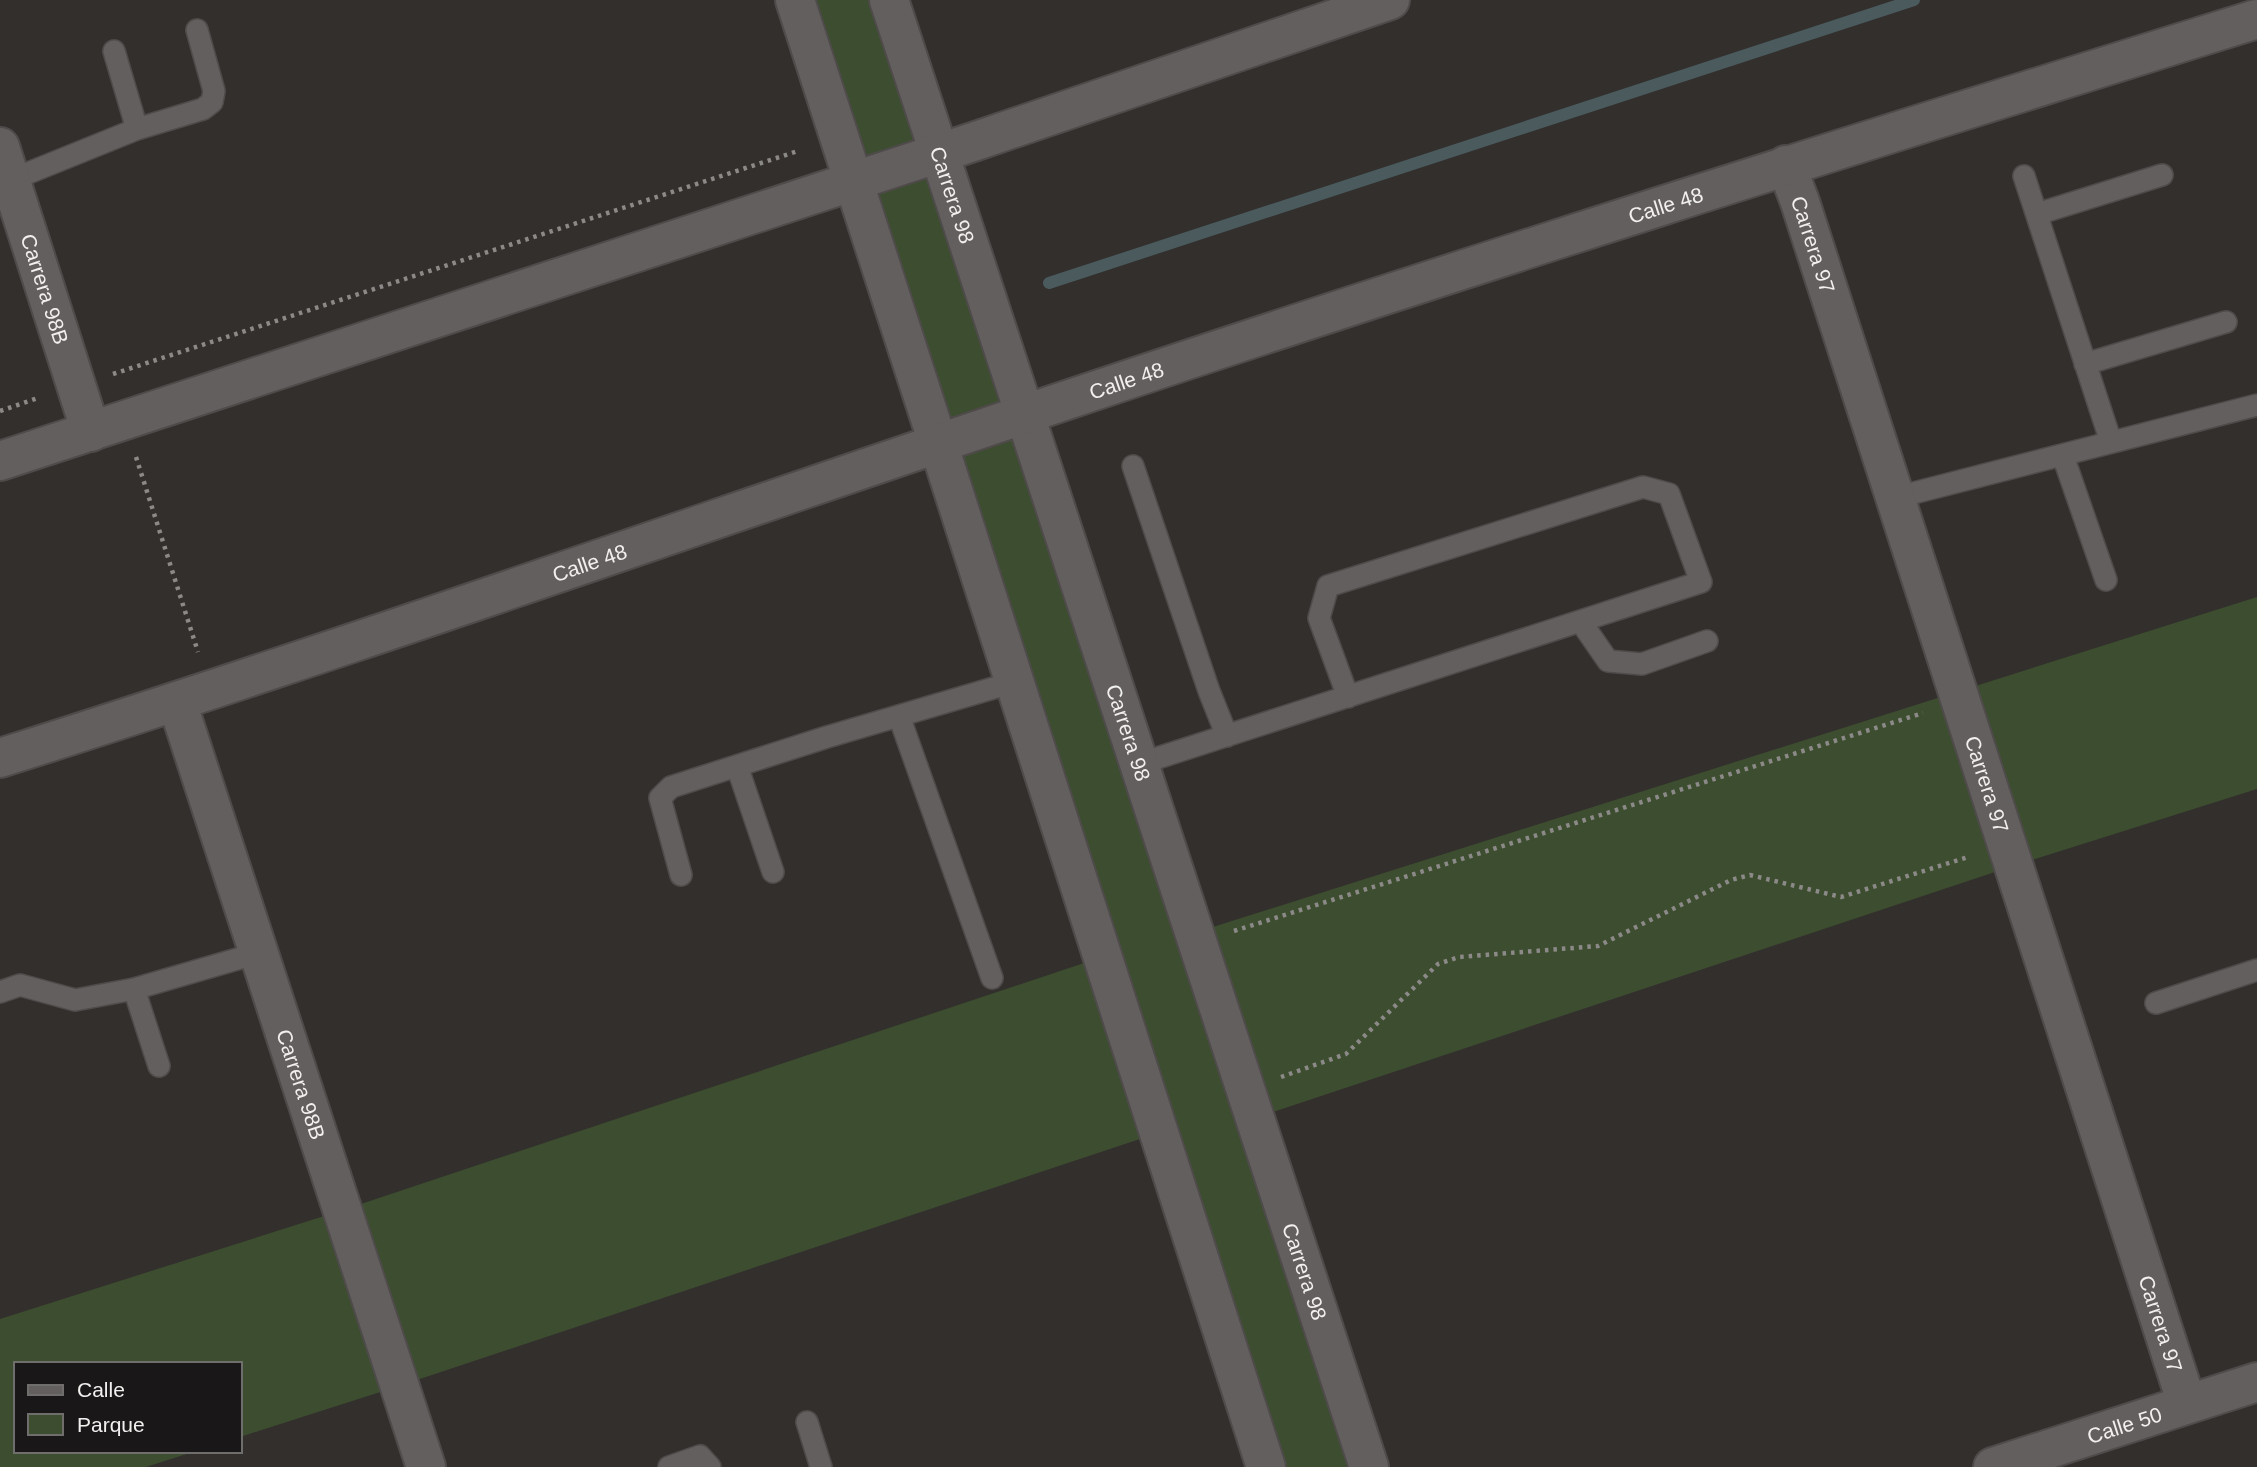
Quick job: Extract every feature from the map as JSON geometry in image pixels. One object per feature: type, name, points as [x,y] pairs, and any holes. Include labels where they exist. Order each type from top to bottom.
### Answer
[{"type":"street","points":[[795,0],[1266,1467]]},
{"type":"street","name":"Carrera 98","points":[[889,0],[1369,1467]]},
{"type":"street","points":[[0,461],[939,153],[1390,0]]},
{"type":"street","name":"Calle 48","points":[[0,758],[194,697],[939,443],[1786,165],[2257,19]]},
{"type":"street","name":"Carrera 98B","points":[[5,163],[77,385],[108,427]]},
{"type":"street","name":"Carrera 97","points":[[1786,165],[1805,215],[2187,1404]]},
{"type":"street","name":"Carrera 98B","points":[[194,697],[258,953],[426,1467]]},
{"type":"street","name":"Calle 50","points":[[1993,1467],[2257,1382]]},
{"type":"lane","points":[[5,163],[203,109],[212,102],[214,90],[197,30]]},
{"type":"lane","points":[[114,51],[137,129]]},
{"type":"lane","points":[[2037,214],[2162,175]]},
{"type":"lane","points":[[2024,176],[2111,442]]},
{"type":"lane","points":[[2085,364],[2226,322]]},
{"type":"lane","points":[[1894,498],[2257,405]]},
{"type":"lane","points":[[2063,456],[2106,580]]},
{"type":"lane","points":[[1133,466],[1209,691],[1227,736]]},
{"type":"lane","points":[[1139,764],[1348,697],[1701,582],[1669,494],[1643,487],[1328,586],[1319,618],[1348,697]]},
{"type":"lane","points":[[1581,621],[1608,661],[1642,664],[1707,640]]},
{"type":"lane","points":[[681,875],[660,799],[671,787],[1014,682]]},
{"type":"lane","points":[[899,716],[992,978]]},
{"type":"lane","points":[[737,766],[773,872]]},
{"type":"lane","points":[[0,992],[20,985],[75,1000],[134,989],[258,953]]},
{"type":"lane","points":[[2156,1003],[2257,970]]},
{"type":"lane","points":[[134,989],[159,1066]]},
{"type":"lane","points":[[807,1422],[821,1467]]},
{"type":"lane","points":[[669,1467],[700,1456],[710,1467]]},
{"type":"path","points":[[194,697],[108,427],[110,375],[798,151]]},
{"type":"path","points":[[0,411],[77,385]]},
{"type":"path","points":[[1230,932],[1961,701]]},
{"type":"path","points":[[1278,1078],[1346,1054],[1438,964],[1459,957],[1598,946],[1731,880],[1750,875],[1841,897],[2006,845]]},
{"type":"green space","points":[[795,0],[889,0],[1194,933],[2257,597],[2257,789],[2013,866],[1255,1118],[1369,1467],[1266,1467],[1158,1133],[242,1436],[242,1362],[14,1362],[14,1453],[190,1453],[146,1467],[0,1467],[0,1319],[343,1210],[1102,957]]},
{"type":"waterway","points":[[1049,283],[1914,0]]}]
